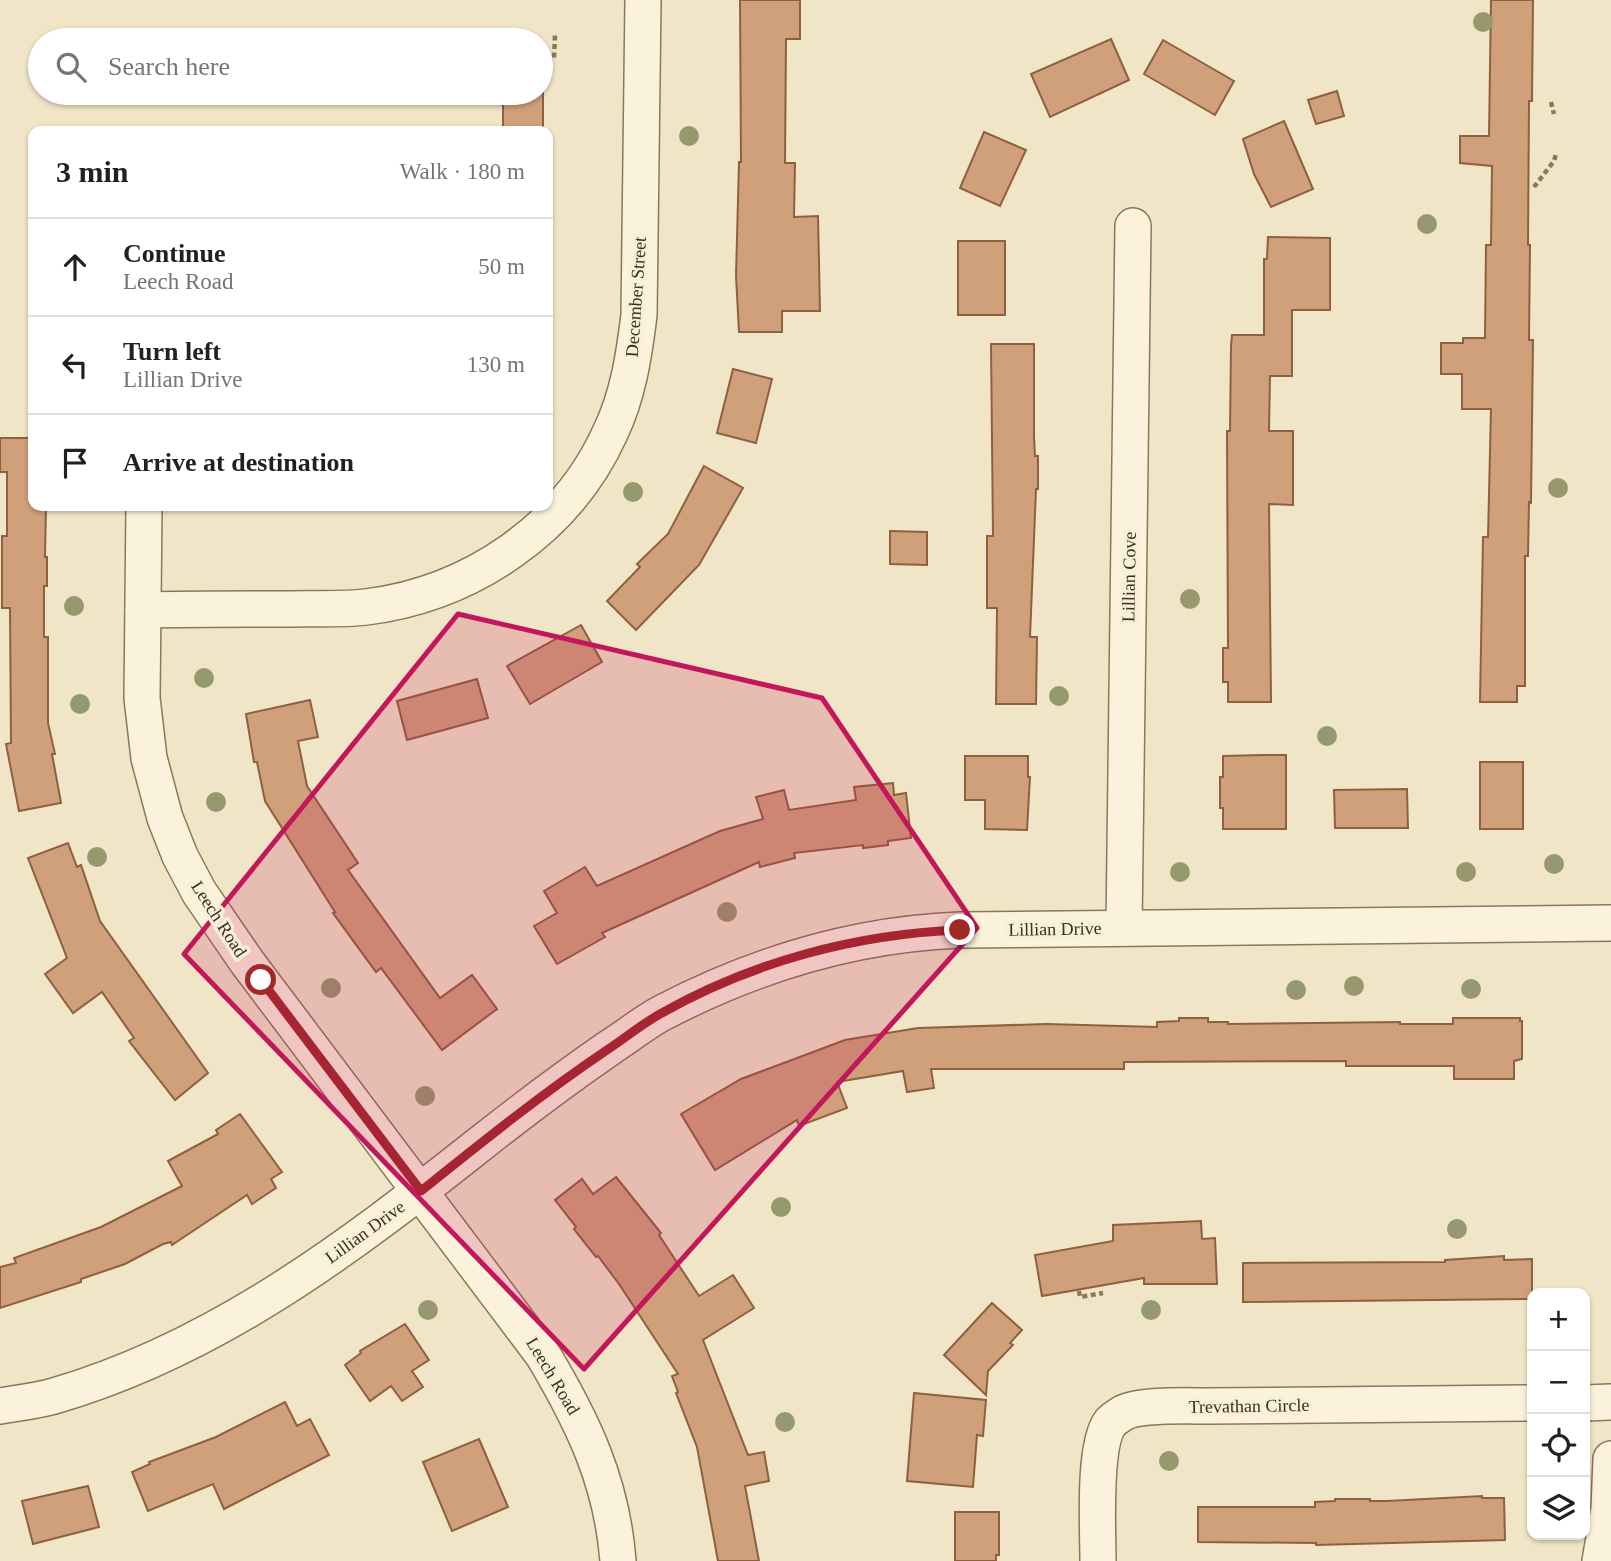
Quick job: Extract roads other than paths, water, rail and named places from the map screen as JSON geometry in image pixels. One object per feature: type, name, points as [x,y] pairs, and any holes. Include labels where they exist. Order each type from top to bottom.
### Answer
[{"type":"street","name":"December Street","points":[[143,610],[364,607],[413,597],[468,577],[513,551],[571,495],[599,456],[611,431],[624,399],[633,363],[639,316],[643,0]]},
{"type":"street","name":"Lillian Cove","points":[[1124,928],[1133,226]]},
{"type":"street","name":"Leech Road","points":[[144,511],[142,698],[149,758],[165,818],[180,856],[199,892],[247,962],[543,1355],[575,1409],[607,1494],[618,1561]]},
{"type":"street","name":"Lillian Drive","points":[[0,1406],[52,1397],[86,1385],[172,1352],[222,1326],[296,1281],[421,1191],[554,1086],[649,1021],[742,974],[827,948],[901,934],[1124,928],[1611,923]]},
{"type":"street","points":[[1590,1403],[1611,1402]]},
{"type":"street","name":"Trevathan Circle","points":[[1098,1561],[1102,1439],[1110,1422],[1125,1412],[1161,1407],[1527,1403]]},
{"type":"street","points":[[1600,1561],[1609,1509],[1611,1459]]}]
